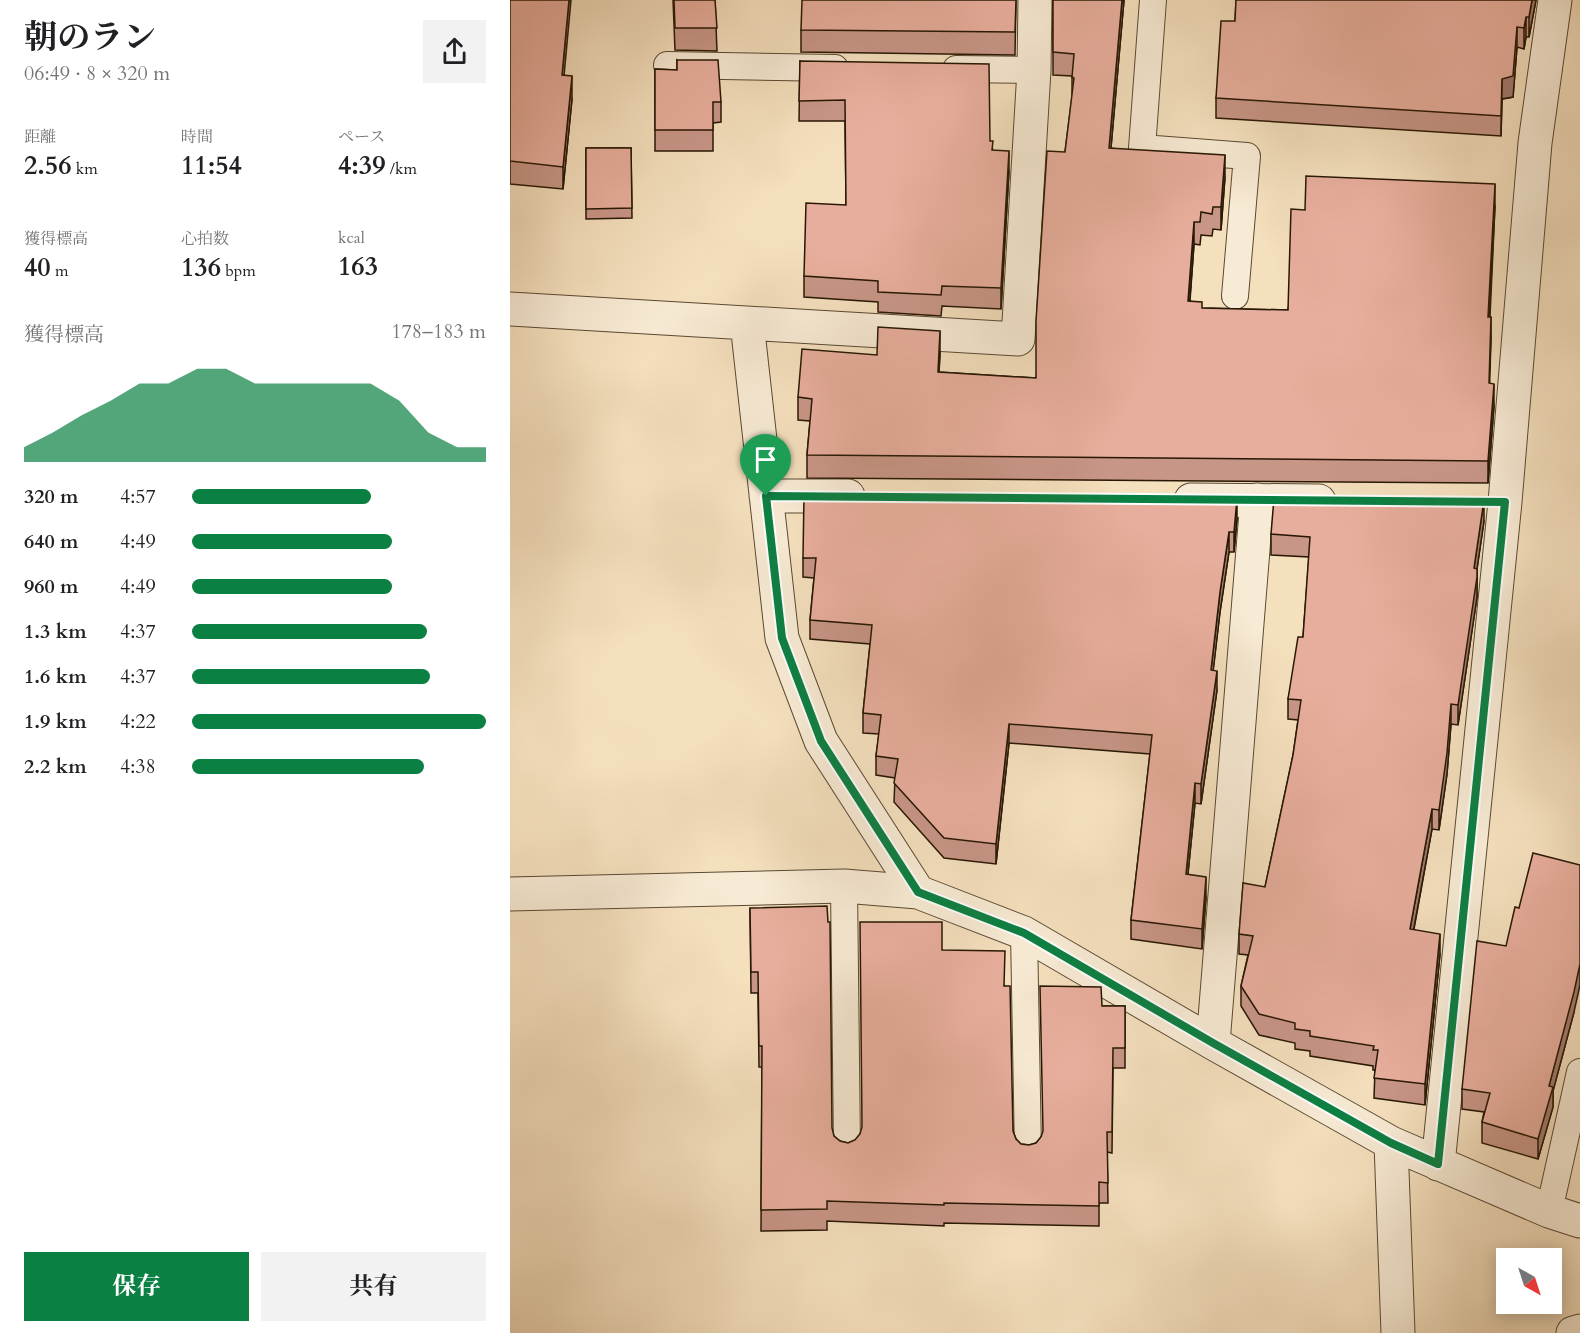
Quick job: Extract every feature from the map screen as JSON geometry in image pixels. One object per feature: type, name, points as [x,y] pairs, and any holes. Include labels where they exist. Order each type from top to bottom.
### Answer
[{"type":"street","points":[[510,309],[1018,339],[1034,70],[1035,0]]},
{"type":"street","points":[[1438,1164],[1493,502],[1535,143],[1555,0]]},
{"type":"street","points":[[747,323],[782,638],[821,741],[918,892]]},
{"type":"street","points":[[766,496],[874,497]]},
{"type":"street","points":[[1161,499],[1351,501]]},
{"type":"street","points":[[1213,1043],[1257,500]]},
{"type":"street","points":[[510,894],[844,886],[918,892],[1024,933],[1391,1143],[1549,1211],[1580,1221]]},
{"type":"street","points":[[1391,1143],[1398,1333]]},
{"type":"street","points":[[1573,1333],[1580,1331]]},
{"type":"lane","points":[[1153,0],[1142,148],[1247,156],[1235,296]]},
{"type":"lane","points":[[667,65],[857,68]]},
{"type":"lane","points":[[928,69],[1034,70]]},
{"type":"lane","points":[[844,886],[847,1148]]},
{"type":"lane","points":[[1024,933],[1029,1151]]},
{"type":"lane","points":[[1549,1211],[1580,1072]]},
{"type":"building","points":[[510,0],[569,0],[562,75],[572,76],[563,167],[510,161]]},
{"type":"building","points":[[674,0],[715,0],[717,28],[675,28]]},
{"type":"building","points":[[802,0],[1016,0],[1015,32],[801,30]]},
{"type":"building","points":[[1053,0],[1122,0],[1109,148],[1225,155],[1221,207],[1213,207],[1212,214],[1201,212],[1200,222],[1194,222],[1188,301],[1202,302],[1202,308],[1288,310],[1291,209],[1305,210],[1306,176],[1495,184],[1488,317],[1491,317],[1489,383],[1494,384],[1488,461],[807,455],[812,399],[798,397],[802,349],[877,355],[878,327],[940,331],[938,372],[1036,378],[1036,321],[1047,151],[1065,152],[1074,78],[1072,77],[1074,54],[1053,52]]},
{"type":"building","points":[[1236,0],[1532,0],[1524,28],[1517,27],[1513,76],[1502,79],[1501,116],[1216,98],[1221,21],[1235,21]]},
{"type":"building","points":[[677,60],[718,60],[721,102],[713,102],[713,130],[655,130],[655,69],[677,70]]},
{"type":"building","points":[[800,61],[989,64],[992,150],[1009,151],[1001,288],[942,286],[941,295],[878,292],[878,281],[804,276],[806,203],[846,205],[845,100],[799,101]]},
{"type":"building","points":[[586,148],[631,148],[632,208],[586,209]]},
{"type":"building","points":[[804,495],[1237,499],[1234,532],[1229,532],[1220,592],[1211,670],[1217,671],[1201,784],[1195,783],[1186,874],[1206,877],[1202,929],[1131,920],[1152,735],[1009,724],[996,844],[944,838],[894,783],[898,759],[876,756],[881,715],[863,713],[872,625],[810,620],[816,558],[803,558]]},
{"type":"building","points":[[1274,498],[1484,500],[1474,568],[1477,569],[1477,577],[1458,705],[1451,704],[1439,810],[1432,809],[1410,929],[1440,934],[1425,1084],[1374,1078],[1378,1050],[1373,1050],[1374,1046],[1310,1036],[1310,1031],[1295,1029],[1295,1023],[1259,1014],[1241,986],[1253,936],[1239,934],[1243,883],[1265,887],[1293,755],[1301,700],[1288,699],[1298,637],[1303,637],[1310,537],[1271,534]]},
{"type":"building","points":[[1533,853],[1580,865],[1580,964],[1549,1086],[1553,1087],[1538,1139],[1482,1122],[1490,1093],[1462,1089],[1477,941],[1506,946],[1515,907],[1519,908]]},
{"type":"building","points":[[827,906],[828,922],[830,922],[832,1128],[834,1136],[840,1141],[848,1143],[855,1140],[862,1127],[860,922],[942,922],[942,950],[1005,951],[1004,986],[1010,986],[1013,1131],[1021,1144],[1036,1143],[1043,1131],[1040,986],[1101,987],[1102,1006],[1125,1006],[1125,1048],[1113,1048],[1112,1132],[1107,1132],[1108,1183],[1099,1182],[1099,1206],[944,1203],[944,1205],[827,1201],[827,1209],[761,1210],[762,1046],[759,1046],[758,972],[751,972],[750,908]]},
{"type":"route","points":[[766,496],[1505,502],[1438,1164],[1391,1143],[1024,933],[918,892],[821,741],[782,638],[766,496]]}]
